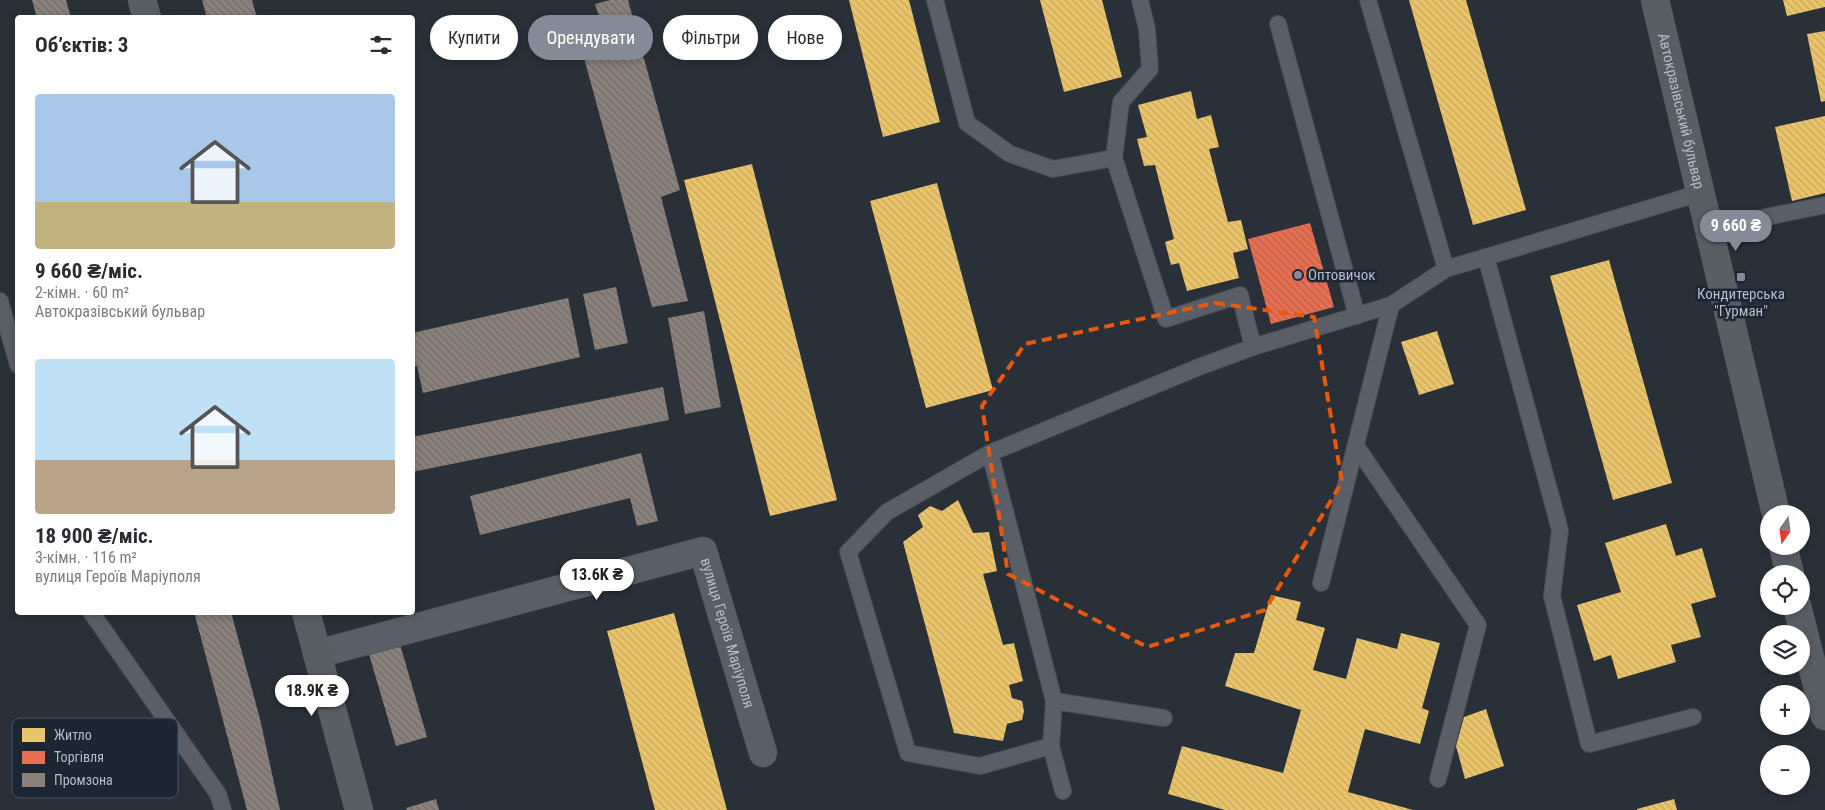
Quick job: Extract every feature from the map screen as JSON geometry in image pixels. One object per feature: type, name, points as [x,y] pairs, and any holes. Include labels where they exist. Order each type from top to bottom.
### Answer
[{"type":"street","points":[[142,0],[145,15]]},
{"type":"street","name":"Автокразівський бульвар","points":[[1655,0],[1774,505]]},
{"type":"street","name":"вулиця Героїв Маріуполя","points":[[317,654],[703,551],[763,753]]},
{"type":"street","points":[[307,615],[359,810]]},
{"type":"street","points":[[1799,615],[1825,716]]},
{"type":"lane","points":[[935,0],[967,123],[1010,154],[1052,169],[1114,158]]},
{"type":"lane","points":[[1140,0],[1147,29],[1150,69],[1121,102],[1114,158],[1166,319],[1240,295],[1253,347]]},
{"type":"lane","points":[[1368,0],[1446,269]]},
{"type":"lane","points":[[1278,24],[1357,316]]},
{"type":"lane","points":[[1051,746],[980,766],[908,752],[848,552],[887,512],[990,453],[1199,366],[1253,347],[1391,305],[1446,269],[1700,193]]},
{"type":"lane","points":[[1708,229],[1825,205]]},
{"type":"lane","points":[[1486,257],[1560,530],[1552,596],[1589,744],[1693,717]]},
{"type":"lane","points":[[0,301],[15,355]]},
{"type":"lane","points":[[1321,583],[1391,305]]},
{"type":"lane","points":[[1356,446],[1478,625],[1438,779]]},
{"type":"lane","points":[[990,453],[1054,701],[1051,746],[1063,791]]},
{"type":"lane","points":[[93,615],[165,718]]},
{"type":"lane","points":[[1054,701],[1164,718]]},
{"type":"lane","points":[[178,737],[218,794],[223,810]]},
{"type":"highlighted area","points":[[1215,303],[1314,317],[1342,482],[1265,610],[1147,647],[1008,574],[982,406],[1025,344]]},
{"type":"building: Житло","points":[[849,0],[909,0],[940,122],[883,137]]},
{"type":"building: Житло","points":[[1040,0],[1102,0],[1122,77],[1064,92]]},
{"type":"building: Житло","points":[[1409,0],[1466,0],[1526,210],[1473,225]]},
{"type":"building: Житло","points":[[1783,0],[1825,0],[1825,7],[1787,16]]},
{"type":"building: Житло","points":[[1825,31],[1825,101],[1821,102],[1807,34]]},
{"type":"building: Житло","points":[[1191,91],[1197,119],[1211,115],[1219,147],[1209,149],[1228,222],[1241,220],[1248,249],[1233,253],[1239,278],[1187,291],[1179,263],[1171,265],[1165,242],[1174,239],[1155,165],[1144,166],[1137,139],[1147,137],[1138,105]]},
{"type":"building: Житло","points":[[1825,116],[1825,193],[1792,201],[1775,127]]},
{"type":"building: Житло","points":[[752,164],[837,500],[770,516],[684,180]]},
{"type":"building: Житло","points":[[937,183],[993,390],[926,408],[870,201]]},
{"type":"building: Житло","points":[[1609,260],[1672,483],[1613,500],[1550,276]]},
{"type":"building: Житло","points":[[1437,331],[1454,384],[1419,395],[1401,342]]},
{"type":"building: Житло","points":[[958,500],[973,533],[989,532],[997,571],[983,574],[1003,645],[1014,643],[1023,681],[1009,685],[1012,698],[1022,701],[1024,711],[1022,720],[1007,724],[1003,741],[954,733],[903,542],[923,527],[918,515],[930,506],[942,511]]},
{"type":"building: Житло","points":[[1666,524],[1676,556],[1702,548],[1716,597],[1691,604],[1701,637],[1671,645],[1676,662],[1618,679],[1611,655],[1594,661],[1577,605],[1621,592],[1605,543]]},
{"type":"building: Житло","points":[[1271,595],[1301,602],[1296,620],[1325,628],[1313,670],[1346,679],[1357,638],[1397,649],[1401,633],[1440,643],[1422,708],[1429,711],[1420,744],[1365,729],[1348,792],[1413,810],[1225,810],[1168,794],[1182,746],[1283,773],[1301,710],[1225,686],[1235,653],[1254,653]]},
{"type":"building: Житло","points":[[674,613],[727,810],[655,810],[607,631]]},
{"type":"building: Житло","points":[[1486,709],[1504,766],[1465,779],[1456,746],[1464,717]]},
{"type":"building: Житло","points":[[1674,799],[1677,810],[1637,810],[1637,809]]},
{"type":"building: Торгівля","points":[[1310,223],[1334,307],[1271,324],[1248,239]]},
{"type":"building: Промзона","points":[[32,0],[66,0],[70,15],[36,15]]},
{"type":"building: Промзона","points":[[202,0],[252,0],[256,15],[206,15]]},
{"type":"building: Промзона","points":[[610,0],[628,0],[632,15],[599,15],[595,4]]},
{"type":"building: Промзона","points":[[585,60],[644,60],[680,190],[661,197],[688,301],[652,307]]},
{"type":"building: Промзона","points":[[616,287],[628,343],[595,350],[583,294]]},
{"type":"building: Промзона","points":[[568,298],[580,357],[423,393],[417,366],[415,366],[415,332]]},
{"type":"building: Промзона","points":[[704,311],[721,407],[685,414],[668,318]]},
{"type":"building: Промзона","points":[[663,387],[669,420],[415,471],[415,436]]},
{"type":"building: Промзона","points":[[641,453],[658,521],[637,526],[630,498],[480,535],[470,496]]},
{"type":"building: Промзона","points":[[195,615],[232,615],[260,719],[280,810],[247,810]]},
{"type":"building: Промзона","points":[[397,634],[427,737],[396,746],[366,644]]},
{"type":"building: Промзона","points":[[436,799],[439,810],[407,810],[406,808]]},
{"type":"place","name":"Оптовичок","points":[[1298,275]]},
{"type":"place","name":"Кондитерська \"Гурман\"","points":[[1741,277]]}]
